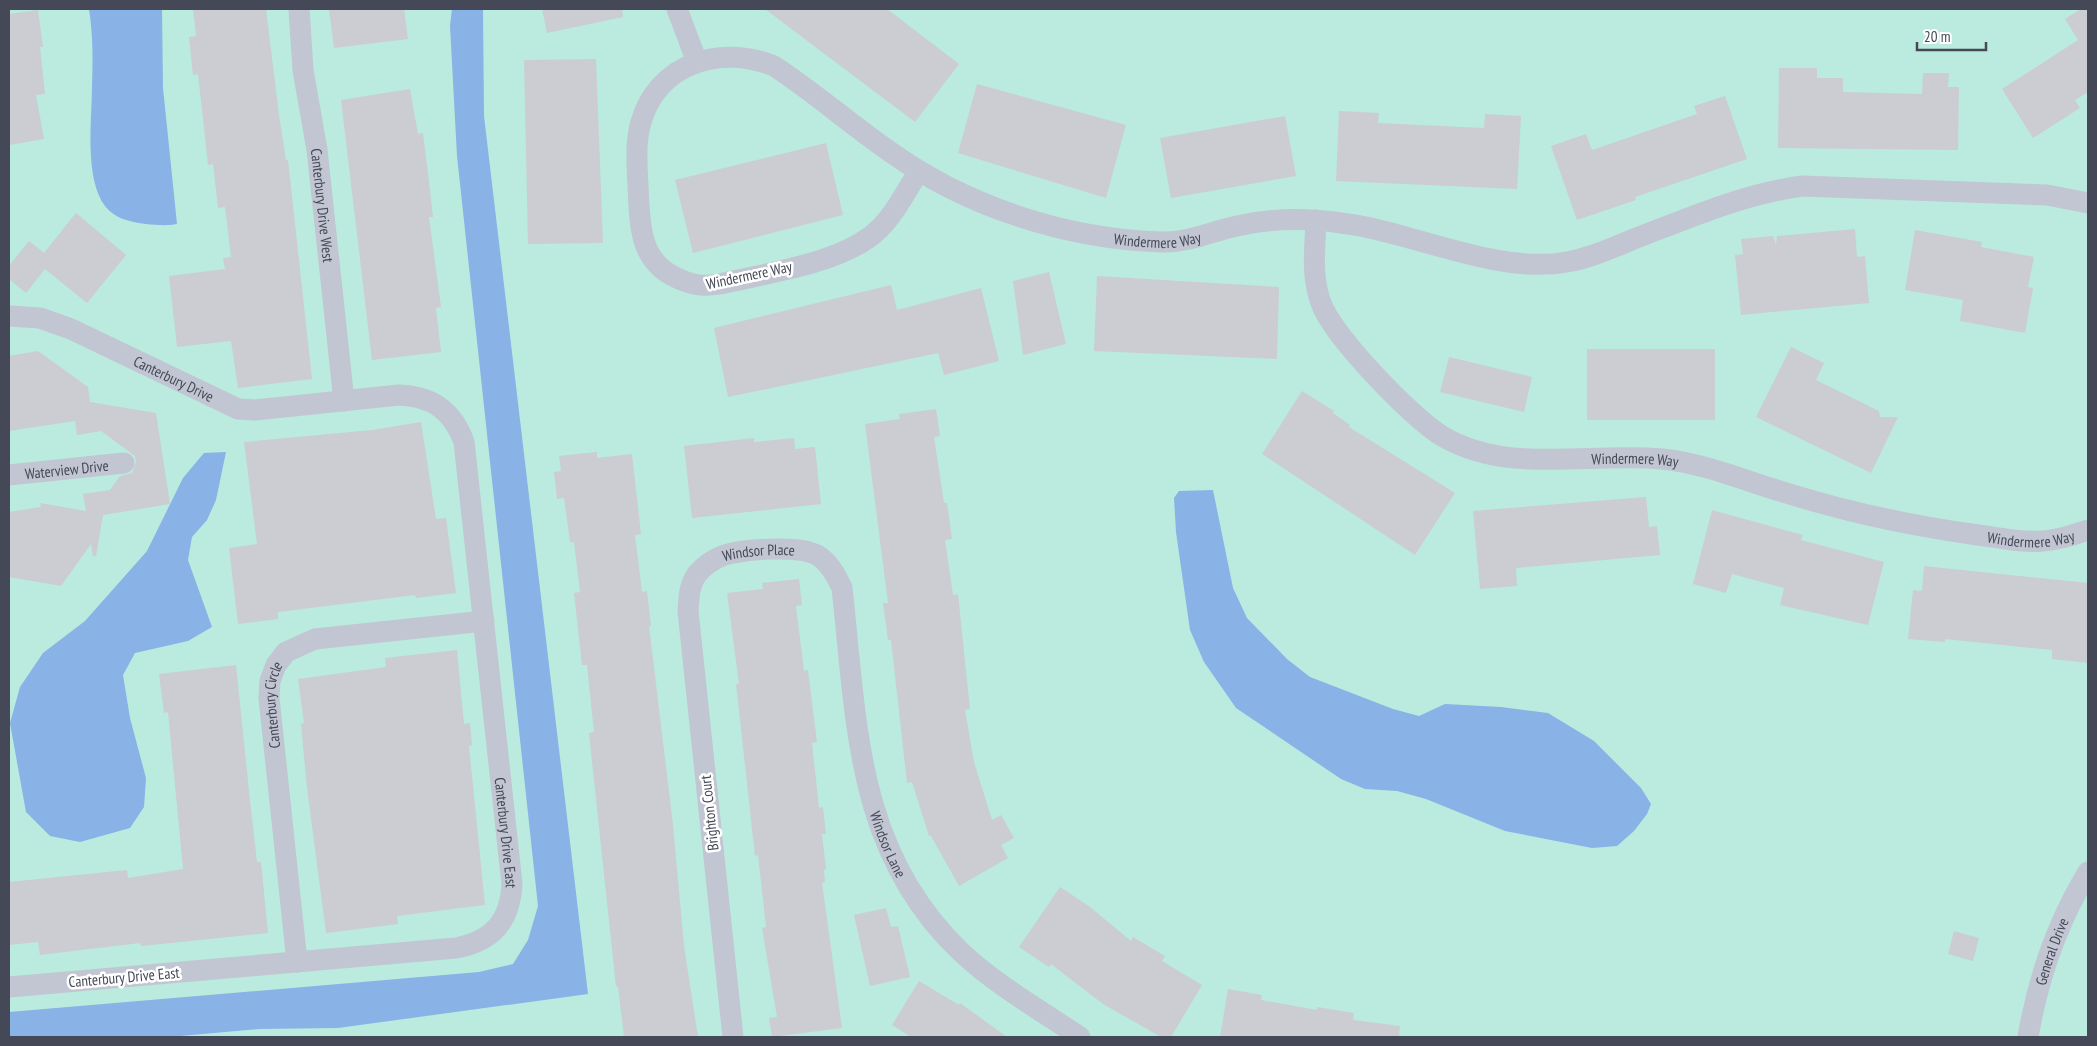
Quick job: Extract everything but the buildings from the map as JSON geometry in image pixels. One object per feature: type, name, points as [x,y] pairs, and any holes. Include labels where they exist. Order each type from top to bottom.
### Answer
[{"type":"street","name":"Canterbury Drive West","points":[[298,9],[304,70],[317,150],[344,401]]},
{"type":"street","points":[[677,9],[697,62]]},
{"type":"street","name":"Windermere Way","points":[[919,171],[890,218],[869,237],[845,252],[720,284],[705,286],[689,284],[662,270],[651,258],[644,244],[640,228],[637,153],[642,121],[657,92],[669,79],[697,62],[725,56],[742,56],[774,66],[889,152],[919,171],[960,192],[1015,215],[1053,226],[1111,238],[1163,242],[1180,241],[1239,225],[1277,220],[1316,220],[1348,224],[1509,262],[1546,264],[1583,259],[1745,198],[1769,191],[1802,186],[2047,195],[2088,202]]},
{"type":"street","name":"Windermere Way","points":[[1316,220],[1314,271],[1321,304],[1329,321],[1347,345],[1415,414],[1442,436],[1470,450],[1504,458],[1670,460],[1694,464],[1821,504],[1893,521],[2023,541],[2058,539],[2088,530]]},
{"type":"street","name":"Canterbury Drive","points":[[9,316],[40,318],[63,326],[238,409],[255,410],[344,401]]},
{"type":"street","name":"Canterbury Drive East","points":[[9,987],[472,945],[486,938],[498,927],[506,914],[511,899],[512,884],[464,442],[459,427],[450,414],[438,404],[415,395],[344,401]]},
{"type":"street","name":"Waterview Drive","points":[[9,475],[124,464]]},
{"type":"street","name":"Windsor Place","points":[[690,590],[697,575],[709,563],[724,556],[785,548],[802,549],[818,555],[835,572]]},
{"type":"street","name":"Windsor Lane","points":[[835,572],[842,588],[860,748],[869,795],[882,835],[902,878],[934,923],[961,952],[998,982],[1080,1037]]},
{"type":"street","name":"Brighton Court","points":[[690,590],[688,611],[733,1037]]},
{"type":"street","name":"Canterbury Circle","points":[[297,962],[269,698],[270,681],[276,665],[286,652],[315,639],[484,620]]},
{"type":"street","name":"General Drive","points":[[2028,1037],[2033,1004],[2048,953],[2069,905],[2088,872]]},
{"type":"green space","points":[[9,9],[2088,9],[2088,1037],[9,1037]]},
{"type":"water","points":[[89,9],[162,9],[163,88],[177,224],[150,224],[124,219],[109,210],[98,194],[94,180],[91,148],[93,57]]},
{"type":"water","points":[[452,9],[483,9],[484,116],[588,994],[338,1028],[259,1029],[169,1037],[9,1037],[9,1012],[479,972],[513,964],[528,940],[538,906],[457,156],[450,26]]},
{"type":"water","points":[[226,452],[216,500],[207,520],[192,537],[188,560],[212,627],[188,641],[135,653],[123,675],[130,718],[146,778],[144,807],[130,828],[80,842],[50,836],[26,812],[10,723],[20,687],[43,653],[85,621],[147,551],[183,478],[204,453]]},
{"type":"water","points":[[1213,490],[1233,588],[1247,618],[1287,659],[1310,677],[1393,709],[1419,716],[1445,704],[1501,707],[1548,713],[1594,741],[1641,788],[1651,804],[1647,814],[1634,831],[1617,846],[1592,848],[1505,831],[1426,799],[1397,791],[1365,789],[1341,779],[1236,708],[1204,662],[1190,630],[1176,532],[1174,498],[1179,491]]}]
